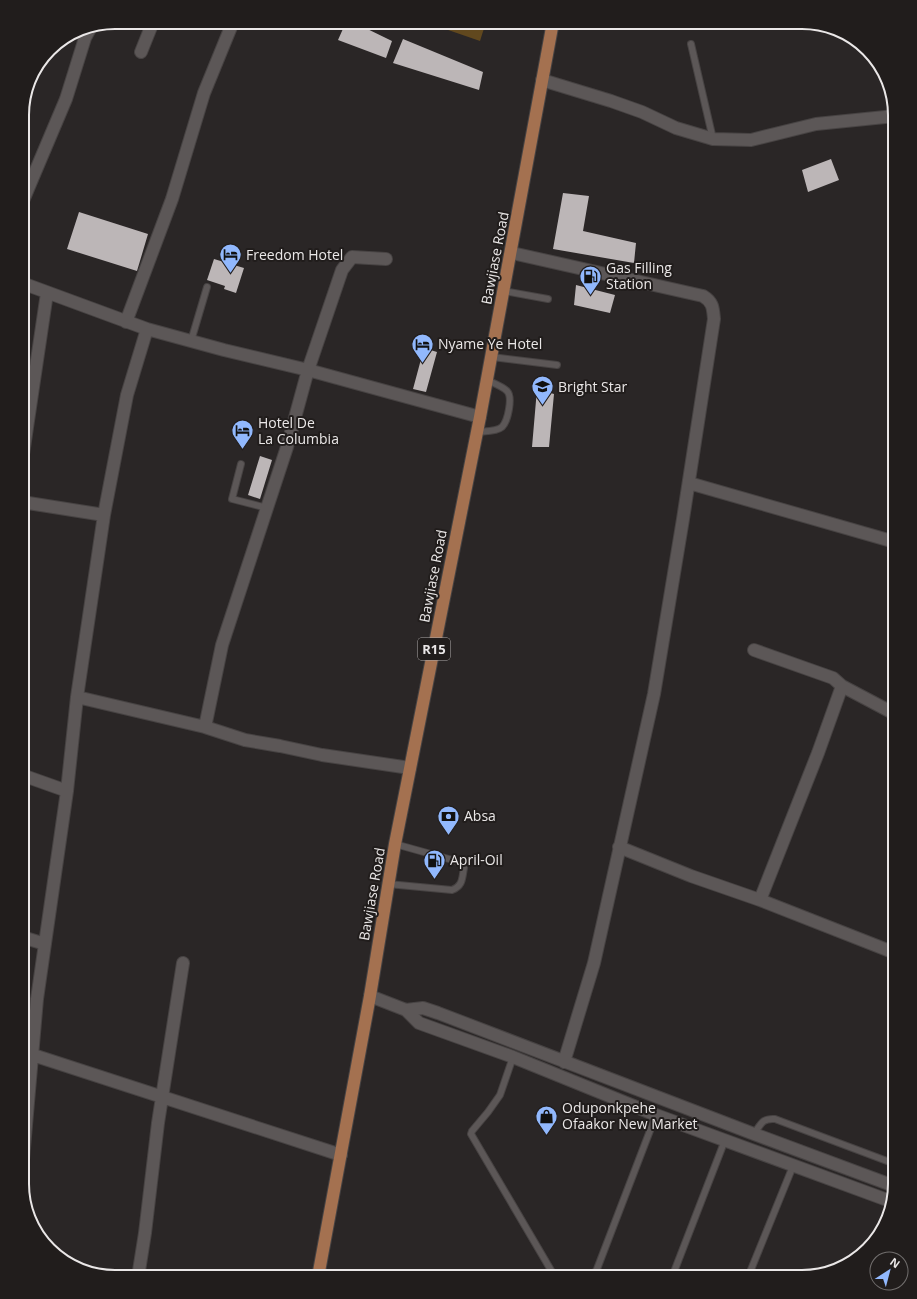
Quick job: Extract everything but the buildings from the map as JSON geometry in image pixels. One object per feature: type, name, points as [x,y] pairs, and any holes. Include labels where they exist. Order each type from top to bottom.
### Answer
[{"type":"main road","name":"Bawjiase Road","points":[[319,1270],[370,996],[395,844],[492,357],[552,29]]},
{"type":"street","points":[[141,52],[150,29]]},
{"type":"street","points":[[126,322],[172,199],[204,92],[230,29]]},
{"type":"street","points":[[29,186],[66,99],[87,34]]},
{"type":"street","points":[[542,80],[611,101],[642,112],[676,128],[713,139],[751,140],[816,124],[888,117]]},
{"type":"street","points":[[512,252],[703,296],[709,300],[713,306],[714,319],[689,483],[654,694],[594,963],[564,1062]]},
{"type":"street","points":[[205,726],[222,646],[287,447],[308,370],[342,270],[352,257],[386,259]]},
{"type":"street","points":[[29,287],[147,329],[308,370],[480,417]]},
{"type":"street","points":[[29,414],[47,293]]},
{"type":"street","points":[[29,1085],[33,1055],[37,999],[67,792],[77,697],[104,515],[127,395],[147,329]]},
{"type":"street","points":[[689,483],[888,540]]},
{"type":"street","points":[[29,503],[104,515]]},
{"type":"street","points":[[754,650],[833,678],[842,686],[888,710]]},
{"type":"street","points":[[760,900],[818,753],[842,686]]},
{"type":"street","points":[[77,697],[205,726],[245,740],[322,755],[410,768]]},
{"type":"street","points":[[29,778],[67,792]]},
{"type":"street","points":[[619,847],[691,876],[760,900],[888,950]]},
{"type":"street","points":[[29,939],[45,944]]},
{"type":"street","points":[[139,1270],[161,1098],[183,963]]},
{"type":"street","points":[[370,996],[406,1010],[419,1023],[514,1057],[656,1115],[886,1200]]},
{"type":"street","points":[[406,1010],[423,1008],[888,1184]]},
{"type":"street","points":[[33,1055],[113,1080],[161,1098],[341,1155]]},
{"type":"lane","points":[[690,44],[713,139]]},
{"type":"lane","points":[[191,341],[207,287]]},
{"type":"lane","points":[[504,291],[548,299]]},
{"type":"lane","points":[[492,357],[557,365]]},
{"type":"lane","points":[[477,432],[493,430],[501,427],[505,422],[509,405],[510,396],[507,391],[487,380]]},
{"type":"lane","points":[[241,464],[232,499],[267,508]]},
{"type":"lane","points":[[388,884],[452,890],[458,888],[464,868],[456,861],[395,844]]},
{"type":"lane","points":[[514,1057],[500,1095],[471,1134],[551,1270]]},
{"type":"lane","points":[[596,1270],[656,1115]]},
{"type":"lane","points":[[754,1134],[761,1123],[767,1119],[775,1119],[888,1161]]},
{"type":"lane","points":[[675,1270],[725,1140]]},
{"type":"lane","points":[[751,1270],[793,1166]]},
{"type":"shaded area","points":[[445,29],[484,29],[480,41]]},
{"type":"place","name":"Freedom Hotel","points":[[230,274]]},
{"type":"place","name":"Gas Filling Station","points":[[591,296]]},
{"type":"place","name":"Nyame Ye Hotel","points":[[422,364]]},
{"type":"place","name":"Bright Star","points":[[542,406]]},
{"type":"place","name":"Hotel De La Columbia","points":[[243,450]]},
{"type":"place","name":"Absa","points":[[449,836]]},
{"type":"place","name":"April-Oil","points":[[435,880]]},
{"type":"place","name":"Oduponkpehe Ofaakor New Market","points":[[547,1136]]}]
